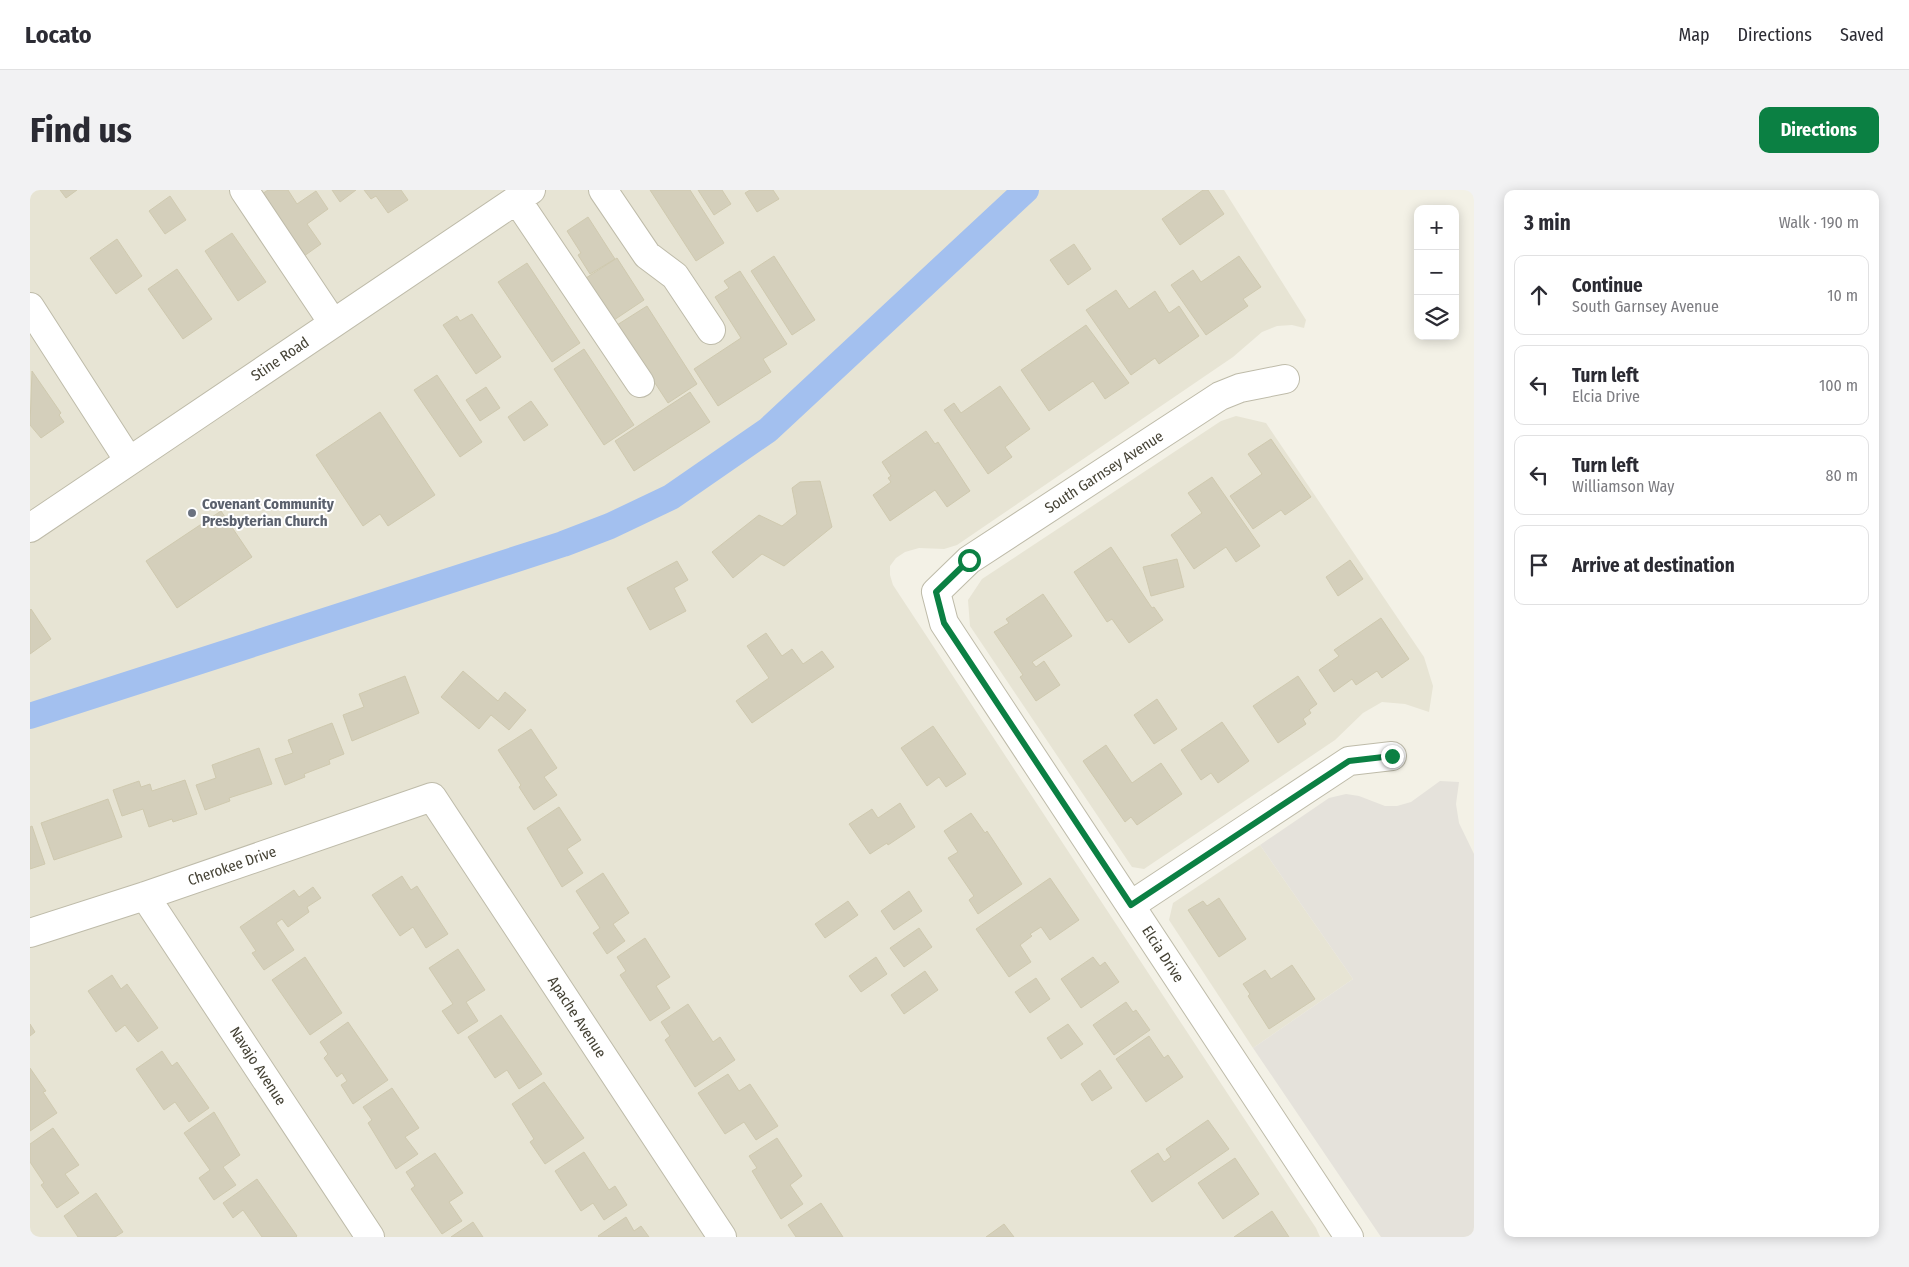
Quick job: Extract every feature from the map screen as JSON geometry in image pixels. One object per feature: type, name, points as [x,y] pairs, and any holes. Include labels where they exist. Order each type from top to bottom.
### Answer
[{"type":"street","points":[[244,190],[333,323]]},
{"type":"street","points":[[603,190],[648,255],[675,276],[711,330]]},
{"type":"street","points":[[524,195],[640,383]]},
{"type":"street","name":"Stine Road","points":[[30,528],[524,195]]},
{"type":"street","points":[[30,308],[130,461]]},
{"type":"street","name":"South Garnsey Avenue","points":[[936,592],[969,560],[1220,396],[1240,388],[1285,379]]},
{"type":"street","name":"Elcia Drive","points":[[936,592],[944,623],[1349,1237]]},
{"type":"street","points":[[1131,905],[1349,761],[1392,756]]},
{"type":"street","name":"Cherokee Drive","points":[[30,932],[145,896],[432,797]]},
{"type":"street","name":"Apache Avenue","points":[[432,797],[722,1237]]},
{"type":"street","name":"Navajo Avenue","points":[[145,896],[370,1237]]},
{"type":"shaded area","points":[[30,190],[1224,190],[1306,320],[1304,328],[1292,325],[1277,326],[1262,332],[1233,357],[957,545],[944,549],[919,548],[905,552],[896,558],[890,566],[890,575],[893,585],[1316,1228],[1320,1237],[34,1237],[30,1231]]},
{"type":"shaded area","points":[[1236,416],[1266,423],[1424,657],[1433,686],[1429,712],[1405,704],[1382,702],[1363,713],[1335,740],[1144,869],[1132,867],[970,626],[968,600],[982,579],[1221,421]]},
{"type":"shaded area","points":[[1440,781],[1459,782],[1456,804],[1459,823],[1474,854],[1474,1237],[1381,1237],[1253,1048],[1353,979],[1260,845],[1329,798],[1346,794],[1359,796],[1385,806],[1397,806],[1411,802]]},
{"type":"shaded area","points":[[1260,845],[1353,979],[1253,1048],[1169,920],[1173,903]]},
{"type":"building","points":[[60,190],[77,190],[66,198]]},
{"type":"building","points":[[268,190],[288,190],[297,204],[316,191],[328,209],[307,224],[321,244],[297,261],[259,196]]},
{"type":"building","points":[[332,190],[356,190],[340,202]]},
{"type":"building","points":[[364,190],[401,190],[408,200],[388,213],[376,196],[371,199]]},
{"type":"building","points":[[650,190],[690,190],[724,243],[696,261]]},
{"type":"building","points":[[698,190],[722,190],[731,204],[714,215]]},
{"type":"building","points":[[750,190],[773,190],[779,199],[757,212],[745,193]]},
{"type":"building","points":[[1203,190],[1208,190],[1224,214],[1180,245],[1162,219]]},
{"type":"building","points":[[170,196],[186,220],[165,234],[149,211]]},
{"type":"building","points":[[588,217],[615,259],[590,274],[578,255],[581,253],[567,231]]},
{"type":"building","points":[[232,233],[266,282],[238,301],[205,251]]},
{"type":"building","points":[[117,239],[142,276],[116,294],[90,258]]},
{"type":"building","points":[[1074,244],[1091,269],[1068,285],[1050,260]]},
{"type":"building","points":[[774,256],[815,320],[792,335],[751,271]]},
{"type":"building","points":[[1239,256],[1261,287],[1243,299],[1248,306],[1206,335],[1171,285],[1193,270],[1201,282]]},
{"type":"building","points":[[617,258],[644,300],[614,320],[586,278]]},
{"type":"building","points":[[527,263],[580,343],[552,362],[498,282]]},
{"type":"building","points":[[177,269],[212,319],[183,339],[148,289]]},
{"type":"building","points":[[740,271],[787,344],[763,359],[771,372],[718,406],[694,369],[741,338],[715,297],[729,288],[724,281]]},
{"type":"building","points":[[1116,290],[1129,309],[1155,291],[1169,313],[1179,306],[1199,336],[1159,364],[1155,358],[1131,375],[1086,310]]},
{"type":"building","points":[[647,306],[697,384],[668,403],[617,325]]},
{"type":"building","points":[[472,314],[501,357],[476,374],[443,325],[457,316],[460,321]]},
{"type":"building","points":[[1086,325],[1129,383],[1105,399],[1093,381],[1049,411],[1021,370]]},
{"type":"building","points":[[584,349],[634,425],[604,445],[554,369]]},
{"type":"building","points":[[32,371],[61,413],[59,415],[64,422],[41,438],[30,425]]},
{"type":"building","points":[[437,375],[482,442],[460,457],[414,390]]},
{"type":"building","points":[[1000,386],[1030,429],[1005,447],[1012,457],[988,474],[944,410],[954,403],[961,413]]},
{"type":"building","points":[[486,387],[500,408],[480,421],[466,400]]},
{"type":"building","points":[[690,392],[710,422],[634,471],[615,441]]},
{"type":"building","points":[[531,401],[548,425],[524,441],[508,417]]},
{"type":"building","points":[[380,412],[435,495],[388,526],[380,514],[363,526],[316,455]]},
{"type":"building","points":[[926,431],[935,444],[938,442],[970,491],[947,507],[935,490],[890,521],[873,495],[891,482],[888,478],[891,476],[882,462]]},
{"type":"building","points":[[1271,439],[1311,497],[1285,515],[1281,510],[1253,529],[1230,496],[1262,474],[1248,454]]},
{"type":"building","points":[[1212,477],[1260,546],[1236,562],[1226,547],[1194,569],[1171,535],[1202,513],[1188,493]]},
{"type":"building","points":[[820,481],[832,527],[784,566],[762,554],[733,578],[712,552],[759,515],[782,526],[797,514],[792,488],[800,482]]},
{"type":"building","points":[[221,511],[252,557],[177,608],[146,561]]},
{"type":"building","points":[[1111,547],[1152,608],[1154,607],[1163,620],[1129,643],[1112,619],[1107,622],[1074,572]]},
{"type":"building","points":[[1177,559],[1184,587],[1151,596],[1143,567]]},
{"type":"building","points":[[1350,560],[1363,579],[1338,596],[1326,577]]},
{"type":"building","points":[[677,561],[688,580],[674,588],[686,611],[650,630],[627,588]]},
{"type":"building","points":[[1043,594],[1072,636],[1032,662],[1036,667],[1044,661],[1060,685],[1036,701],[1020,677],[1023,675],[994,632],[1009,623],[1006,619]]},
{"type":"building","points":[[30,610],[51,639],[30,654]]},
{"type":"building","points":[[1381,618],[1409,659],[1382,678],[1377,671],[1356,685],[1352,679],[1334,692],[1319,670],[1339,656],[1334,650]]},
{"type":"building","points":[[766,633],[782,656],[792,649],[803,664],[822,651],[834,667],[752,723],[736,701],[769,678],[747,646]]},
{"type":"building","points":[[463,671],[498,701],[505,692],[526,710],[509,730],[491,715],[479,729],[441,697]]},
{"type":"building","points":[[405,676],[419,713],[352,741],[343,715],[364,707],[359,694]]},
{"type":"building","points":[[1298,676],[1317,704],[1309,710],[1311,713],[1303,719],[1306,724],[1278,743],[1253,706]]},
{"type":"building","points":[[1157,699],[1177,729],[1154,744],[1134,715]]},
{"type":"building","points":[[1222,722],[1249,761],[1218,783],[1211,773],[1201,780],[1181,750]]},
{"type":"building","points":[[332,723],[344,754],[329,760],[330,764],[304,774],[305,777],[285,785],[275,759],[293,753],[288,740]]},
{"type":"building","points":[[933,726],[966,774],[946,787],[939,777],[927,786],[901,748]]},
{"type":"building","points":[[531,729],[557,768],[544,777],[557,795],[534,810],[519,787],[521,785],[498,750]]},
{"type":"building","points":[[1106,745],[1132,783],[1161,763],[1182,794],[1137,825],[1131,817],[1125,822],[1083,761]]},
{"type":"building","points":[[259,748],[272,784],[229,798],[230,801],[205,810],[196,785],[216,778],[212,765]]},
{"type":"building","points":[[185,780],[197,814],[173,822],[172,819],[149,827],[143,809],[122,816],[113,790],[139,781],[141,787],[150,784],[152,791]]},
{"type":"building","points":[[108,799],[122,837],[54,860],[41,823]]},
{"type":"building","points":[[900,803],[915,827],[888,845],[887,843],[870,854],[849,824],[872,809],[878,818]]},
{"type":"building","points":[[559,807],[581,840],[567,849],[583,873],[562,887],[527,828]]},
{"type":"building","points":[[971,813],[985,833],[987,831],[1022,884],[978,914],[969,900],[974,896],[948,858],[958,852],[944,831]]},
{"type":"building","points":[[32,826],[45,864],[30,869],[30,827]]},
{"type":"building","points":[[603,873],[629,913],[613,924],[625,941],[607,954],[593,933],[600,928],[576,891]]},
{"type":"building","points":[[402,876],[411,890],[417,886],[448,934],[426,948],[413,927],[400,936],[372,895]]},
{"type":"building","points":[[1050,878],[1079,920],[1050,940],[1041,927],[1030,934],[1032,936],[1020,945],[1031,962],[1009,977],[976,929]]},
{"type":"building","points":[[313,887],[321,898],[307,907],[309,912],[288,927],[282,919],[276,923],[294,950],[264,970],[252,953],[256,951],[240,927],[294,890],[299,897]]},
{"type":"building","points":[[909,891],[922,911],[894,930],[881,911]]},
{"type":"building","points":[[1219,898],[1246,939],[1219,957],[1188,910],[1203,901],[1207,906]]},
{"type":"building","points":[[848,901],[858,915],[825,938],[815,924]]},
{"type":"building","points":[[919,928],[932,947],[904,967],[890,948]]},
{"type":"building","points":[[645,938],[670,977],[656,986],[670,1008],[650,1021],[620,975],[626,971],[617,957]]},
{"type":"building","points":[[458,949],[485,990],[466,1002],[478,1021],[458,1034],[442,1011],[453,1004],[429,968]]},
{"type":"building","points":[[305,957],[342,1013],[310,1035],[272,980]]},
{"type":"building","points":[[876,957],[887,974],[861,992],[849,976]]},
{"type":"building","points":[[1093,957],[1100,966],[1105,962],[1119,982],[1081,1008],[1061,979]]},
{"type":"building","points":[[1292,965],[1315,999],[1269,1029],[1248,996],[1250,994],[1243,984],[1265,970],[1271,979]]},
{"type":"building","points":[[925,971],[938,990],[904,1014],[891,995]]},
{"type":"building","points":[[112,975],[121,989],[127,984],[158,1028],[138,1042],[125,1025],[116,1032],[88,991]]},
{"type":"building","points":[[1036,978],[1050,999],[1030,1013],[1015,992]]},
{"type":"building","points":[[1126,1002],[1133,1012],[1136,1010],[1150,1030],[1114,1055],[1093,1025]]},
{"type":"building","points":[[688,1004],[713,1042],[720,1037],[735,1060],[695,1087],[665,1040],[670,1036],[661,1022]]},
{"type":"building","points":[[501,1015],[542,1074],[519,1089],[507,1070],[495,1078],[468,1037]]},
{"type":"building","points":[[348,1022],[388,1080],[353,1104],[341,1085],[347,1081],[342,1073],[337,1077],[324,1058],[328,1054],[320,1042]]},
{"type":"building","points":[[30,1024],[35,1032],[30,1036]]},
{"type":"building","points":[[1068,1024],[1083,1044],[1061,1059],[1047,1038]]},
{"type":"building","points":[[1149,1036],[1164,1058],[1168,1055],[1183,1077],[1146,1102],[1116,1059]]},
{"type":"building","points":[[162,1051],[172,1066],[177,1062],[209,1108],[189,1122],[175,1102],[164,1110],[136,1069]]},
{"type":"building","points":[[30,1068],[46,1091],[43,1092],[57,1113],[30,1131]]},
{"type":"building","points":[[1100,1070],[1112,1088],[1092,1101],[1081,1084]]},
{"type":"building","points":[[728,1074],[739,1091],[750,1084],[778,1126],[756,1140],[744,1122],[725,1134],[698,1093]]},
{"type":"building","points":[[544,1082],[584,1138],[545,1164],[530,1142],[534,1139],[512,1104]]},
{"type":"building","points":[[392,1088],[419,1128],[405,1137],[418,1154],[396,1169],[368,1123],[372,1120],[363,1107]]},
{"type":"building","points":[[214,1112],[240,1155],[223,1167],[236,1185],[214,1200],[199,1178],[210,1170],[184,1133]]},
{"type":"building","points":[[1208,1120],[1229,1149],[1152,1202],[1131,1171],[1158,1153],[1164,1162],[1171,1157],[1166,1149]]},
{"type":"building","points":[[53,1128],[79,1165],[65,1174],[79,1193],[57,1208],[41,1185],[44,1183],[30,1162],[30,1144]]},
{"type":"building","points":[[777,1138],[802,1176],[790,1185],[803,1204],[781,1219],[752,1171],[757,1168],[749,1156]]},
{"type":"building","points":[[584,1152],[609,1190],[615,1186],[627,1205],[604,1220],[593,1203],[581,1211],[555,1171]]},
{"type":"building","points":[[435,1153],[463,1193],[449,1202],[462,1221],[442,1234],[411,1189],[415,1186],[406,1172]]},
{"type":"building","points":[[1235,1158],[1259,1194],[1223,1219],[1198,1183]]},
{"type":"building","points":[[257,1179],[296,1237],[262,1237],[243,1210],[233,1218],[223,1203]]},
{"type":"building","points":[[96,1193],[123,1232],[115,1237],[78,1237],[64,1216]]},
{"type":"building","points":[[821,1203],[843,1237],[796,1237],[788,1225]]},
{"type":"building","points":[[1272,1211],[1289,1237],[1234,1237]]},
{"type":"building","points":[[626,1217],[634,1231],[641,1226],[649,1237],[598,1236]]},
{"type":"building","points":[[473,1222],[483,1237],[451,1237]]},
{"type":"building","points":[[1004,1224],[1014,1237],[986,1237]]},
{"type":"waterway","points":[[30,716],[563,544],[610,526],[671,497],[768,430],[1026,190]]},
{"type":"place","name":"Covenant Community Presbyterian Church","points":[[192,513]]},
{"type":"route","points":[[969,560],[936,592],[944,623],[1131,905],[1349,761],[1392,756]]}]
